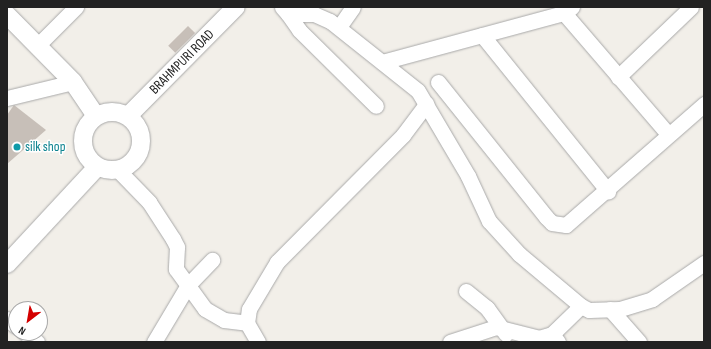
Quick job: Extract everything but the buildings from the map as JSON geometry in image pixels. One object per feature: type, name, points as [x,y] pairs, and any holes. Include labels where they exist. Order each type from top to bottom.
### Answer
[{"type":"street","points":[[38,45],[76,7]]},
{"type":"street","name":"BRAHMPURI ROAD","points":[[128,116],[236,7]]},
{"type":"street","points":[[339,28],[353,7]]},
{"type":"street","points":[[618,77],[691,7]]},
{"type":"street","points":[[285,10],[314,14],[339,28],[418,91],[489,221],[519,254],[581,306],[589,310],[610,309],[652,299],[704,263]]},
{"type":"street","points":[[285,10],[299,30],[376,106]]},
{"type":"street","points":[[382,62],[482,36],[568,10],[618,77],[668,134]]},
{"type":"street","points":[[7,15],[73,82],[96,116]]},
{"type":"street","points":[[482,36],[608,191]]},
{"type":"street","points":[[7,98],[73,82]]},
{"type":"street","points":[[438,82],[552,223],[566,225],[608,191],[668,134],[704,104]]},
{"type":"street","points":[[258,342],[247,323],[248,309],[277,262],[403,136],[426,104]]},
{"type":"street","points":[[112,111],[128,116],[137,124],[142,147],[129,166],[118,170],[97,167],[84,152],[82,142],[84,132],[96,116],[112,111]]},
{"type":"street","points":[[7,264],[97,167]]},
{"type":"street","points":[[118,170],[149,202],[173,239],[177,247],[176,269],[205,309],[224,320],[247,323]]},
{"type":"street","points":[[154,342],[188,285],[212,260]]},
{"type":"street","points":[[466,291],[487,308],[507,337]]},
{"type":"street","points":[[450,342],[496,328],[507,337],[555,338],[581,306]]},
{"type":"street","points":[[610,309],[639,342]]},
{"type":"place","name":"silk shop","points":[[17,147]]}]
